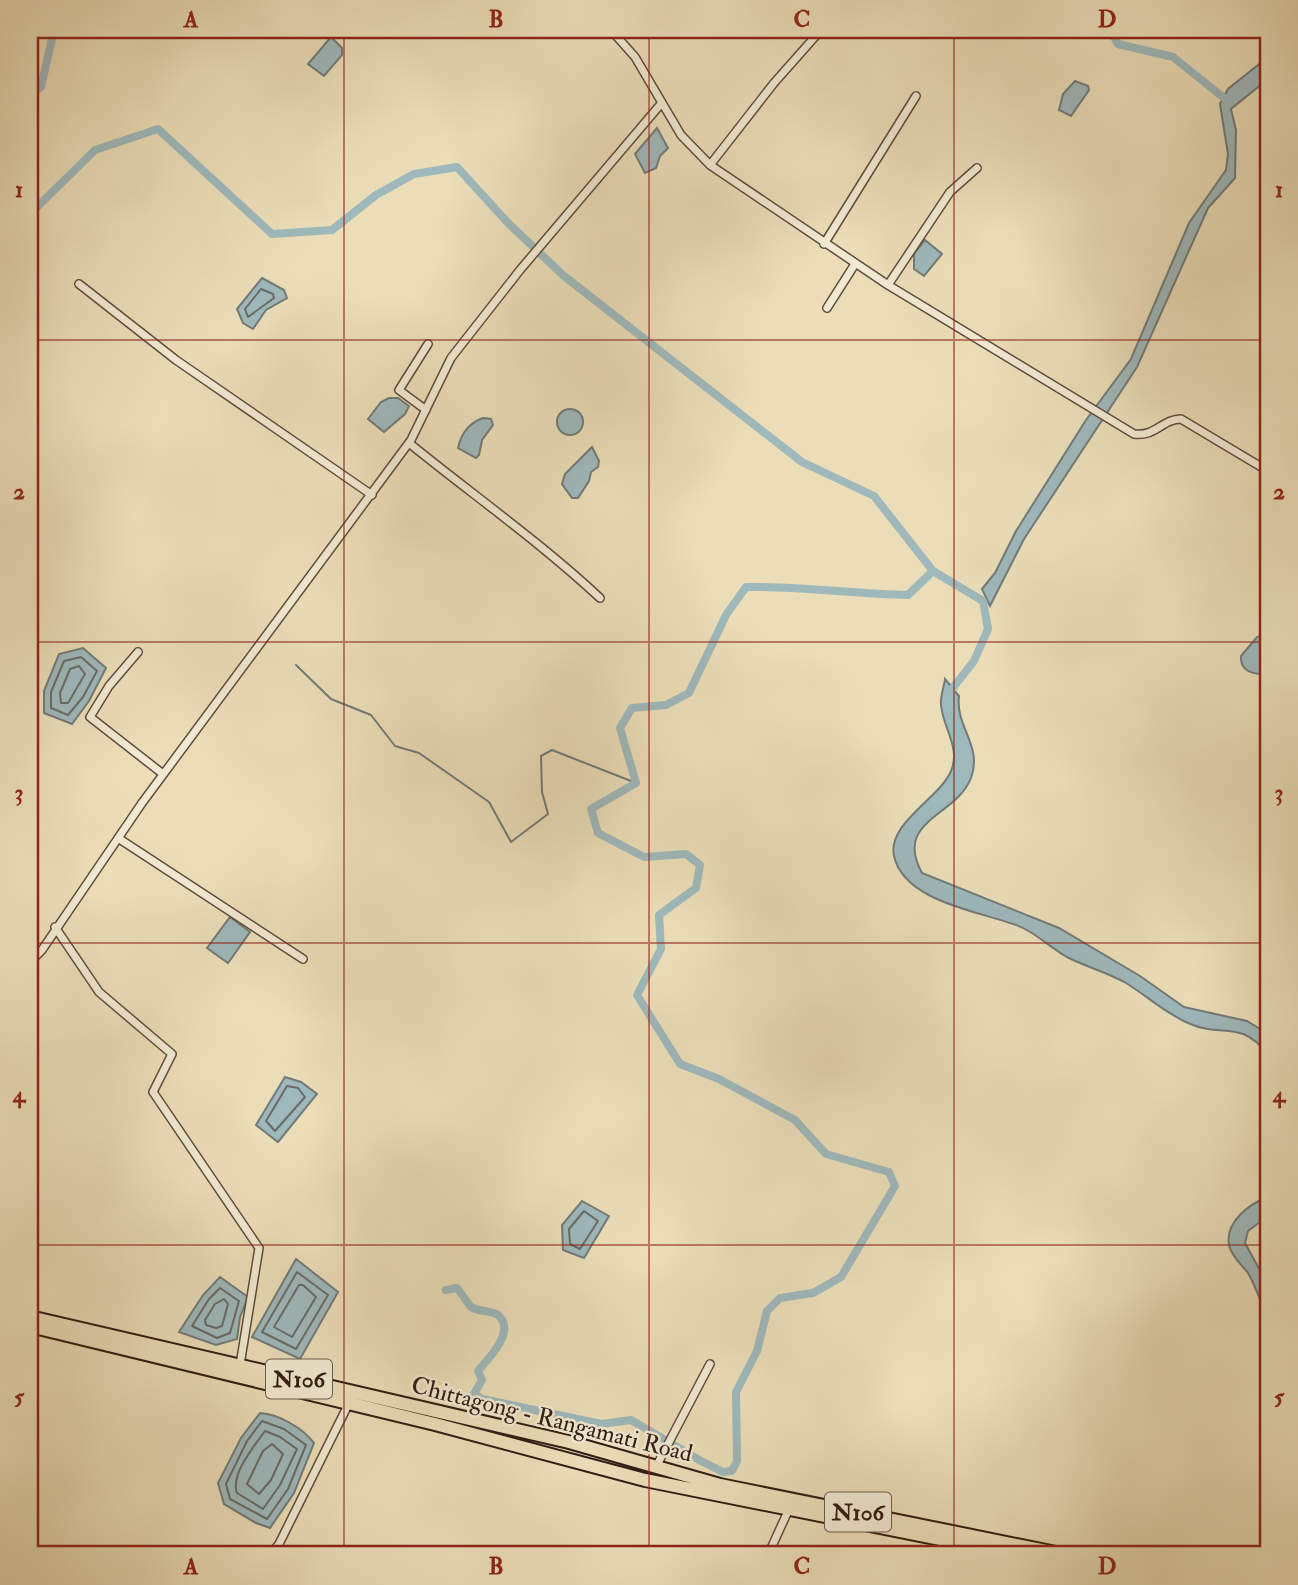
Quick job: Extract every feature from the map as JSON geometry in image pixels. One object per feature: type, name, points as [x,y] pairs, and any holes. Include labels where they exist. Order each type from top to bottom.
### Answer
[{"type":"highway","name":"Chittagong - Rangamati Road","points":[[30,1317],[226,1367],[240,1365],[569,1442],[655,1464],[720,1485],[841,1514],[1066,1555]]},
{"type":"highway","points":[[30,1326],[226,1367],[349,1403],[645,1480],[789,1509],[841,1514],[1020,1555]]},
{"type":"street","points":[[611,30],[635,57],[660,105],[681,135],[710,165],[824,244],[1134,434],[1142,435],[1160,429],[1166,421],[1181,419],[1268,471]]},
{"type":"street","points":[[710,165],[774,83],[821,30]]},
{"type":"street","points":[[824,244],[916,96]]},
{"type":"street","points":[[30,962],[163,775],[409,443],[452,358],[520,270],[660,105]]},
{"type":"street","points":[[888,285],[950,192],[977,168]]},
{"type":"street","points":[[827,308],[855,264]]},
{"type":"street","points":[[79,284],[176,360],[372,495]]},
{"type":"street","points":[[426,410],[400,390],[428,344]]},
{"type":"street","points":[[409,443],[500,517],[555,556],[600,598]]},
{"type":"street","points":[[138,652],[109,686],[90,717],[163,775]]},
{"type":"street","points":[[118,838],[303,959]]},
{"type":"street","points":[[55,927],[99,992],[172,1054],[153,1092],[259,1248],[240,1365]]},
{"type":"street","points":[[655,1464],[710,1364]]},
{"type":"street","points":[[270,1555],[279,1544],[349,1403]]},
{"type":"street","points":[[768,1555],[789,1509]]},
{"type":"water","points":[[331,37],[342,48],[342,55],[324,76],[308,64]]},
{"type":"water","points":[[1268,57],[1268,79],[1231,109],[1236,130],[1235,178],[1208,208],[1137,367],[1024,539],[990,606],[982,589],[995,573],[1016,531],[1086,420],[1131,359],[1189,223],[1226,170],[1228,154],[1220,104],[1228,89]]},
{"type":"water","points":[[1075,81],[1088,86],[1089,90],[1071,116],[1059,110],[1063,94]]},
{"type":"water","points":[[657,128],[668,148],[660,156],[656,168],[645,173],[635,154]]},
{"type":"water","points":[[925,240],[942,254],[924,276],[914,269],[914,254]]},
{"type":"water","points":[[262,278],[284,290],[287,298],[266,310],[253,329],[243,323],[237,309]]},
{"type":"water","points":[[398,398],[409,406],[405,414],[384,432],[368,419],[381,402]]},
{"type":"water","points":[[570,409],[579,413],[583,422],[579,431],[570,435],[561,431],[557,422],[561,413]]},
{"type":"water","points":[[483,418],[491,419],[493,425],[482,440],[476,458],[458,448],[466,430]]},
{"type":"water","points":[[592,447],[599,461],[598,467],[591,472],[589,481],[578,498],[572,498],[562,484],[565,474]]},
{"type":"water","points":[[1268,633],[1268,670],[1263,674],[1251,672],[1242,665],[1241,656],[1257,637]]},
{"type":"water","points":[[83,648],[106,668],[89,701],[72,724],[44,713],[44,691],[59,654]]},
{"type":"water","points":[[945,679],[959,696],[961,717],[974,756],[974,767],[963,791],[930,820],[915,841],[915,855],[922,873],[1059,928],[1140,976],[1184,1007],[1247,1021],[1268,1034],[1268,1054],[1248,1036],[1211,1030],[1180,1019],[1126,983],[1067,957],[1020,927],[944,902],[912,884],[901,871],[894,856],[894,844],[906,822],[945,781],[954,763],[953,746],[941,705]]},
{"type":"water","points":[[230,917],[250,932],[228,963],[207,948]]},
{"type":"water","points":[[285,1077],[301,1082],[317,1094],[278,1142],[256,1125]]},
{"type":"water","points":[[1268,1197],[1268,1216],[1248,1231],[1245,1243],[1268,1285],[1268,1320],[1251,1278],[1230,1249],[1229,1237],[1240,1215],[1253,1204]]},
{"type":"water","points":[[582,1201],[609,1216],[584,1258],[563,1250],[562,1225]]},
{"type":"water","points":[[296,1259],[338,1292],[300,1359],[252,1337]]},
{"type":"water","points":[[220,1277],[248,1297],[240,1317],[237,1339],[216,1345],[179,1332],[203,1295]]},
{"type":"water","points":[[260,1413],[290,1423],[314,1443],[294,1493],[270,1528],[224,1504],[218,1483],[241,1438]]},
{"type":"waterway","points":[[30,96],[41,87],[54,30]]},
{"type":"waterway","points":[[1116,30],[1113,35],[1118,44],[1173,57],[1229,102]]},
{"type":"waterway","points":[[30,214],[95,150],[158,129],[272,234],[332,230],[376,195],[414,174],[457,167],[509,224],[564,276],[802,462],[874,496],[933,571],[983,601],[988,629],[974,661],[948,694]]},
{"type":"waterway","points":[[446,1290],[457,1288],[471,1307],[495,1313],[503,1322],[503,1337],[478,1371],[482,1380],[474,1394],[482,1399],[601,1424],[631,1420],[701,1461],[723,1472],[732,1471],[737,1461],[736,1392],[757,1351],[767,1311],[780,1298],[813,1293],[841,1277],[895,1186],[889,1172],[826,1154],[795,1120],[719,1079],[680,1064],[637,995],[661,949],[659,915],[696,888],[700,865],[686,854],[644,857],[598,833],[591,809],[636,783],[620,728],[632,708],[666,705],[689,693],[726,615],[746,587],[908,595],[933,571]]},
{"type":"waterway","points":[[296,665],[331,699],[371,715],[395,746],[419,753],[489,802],[511,842],[548,814],[542,792],[541,756],[552,750],[636,783]]}]
